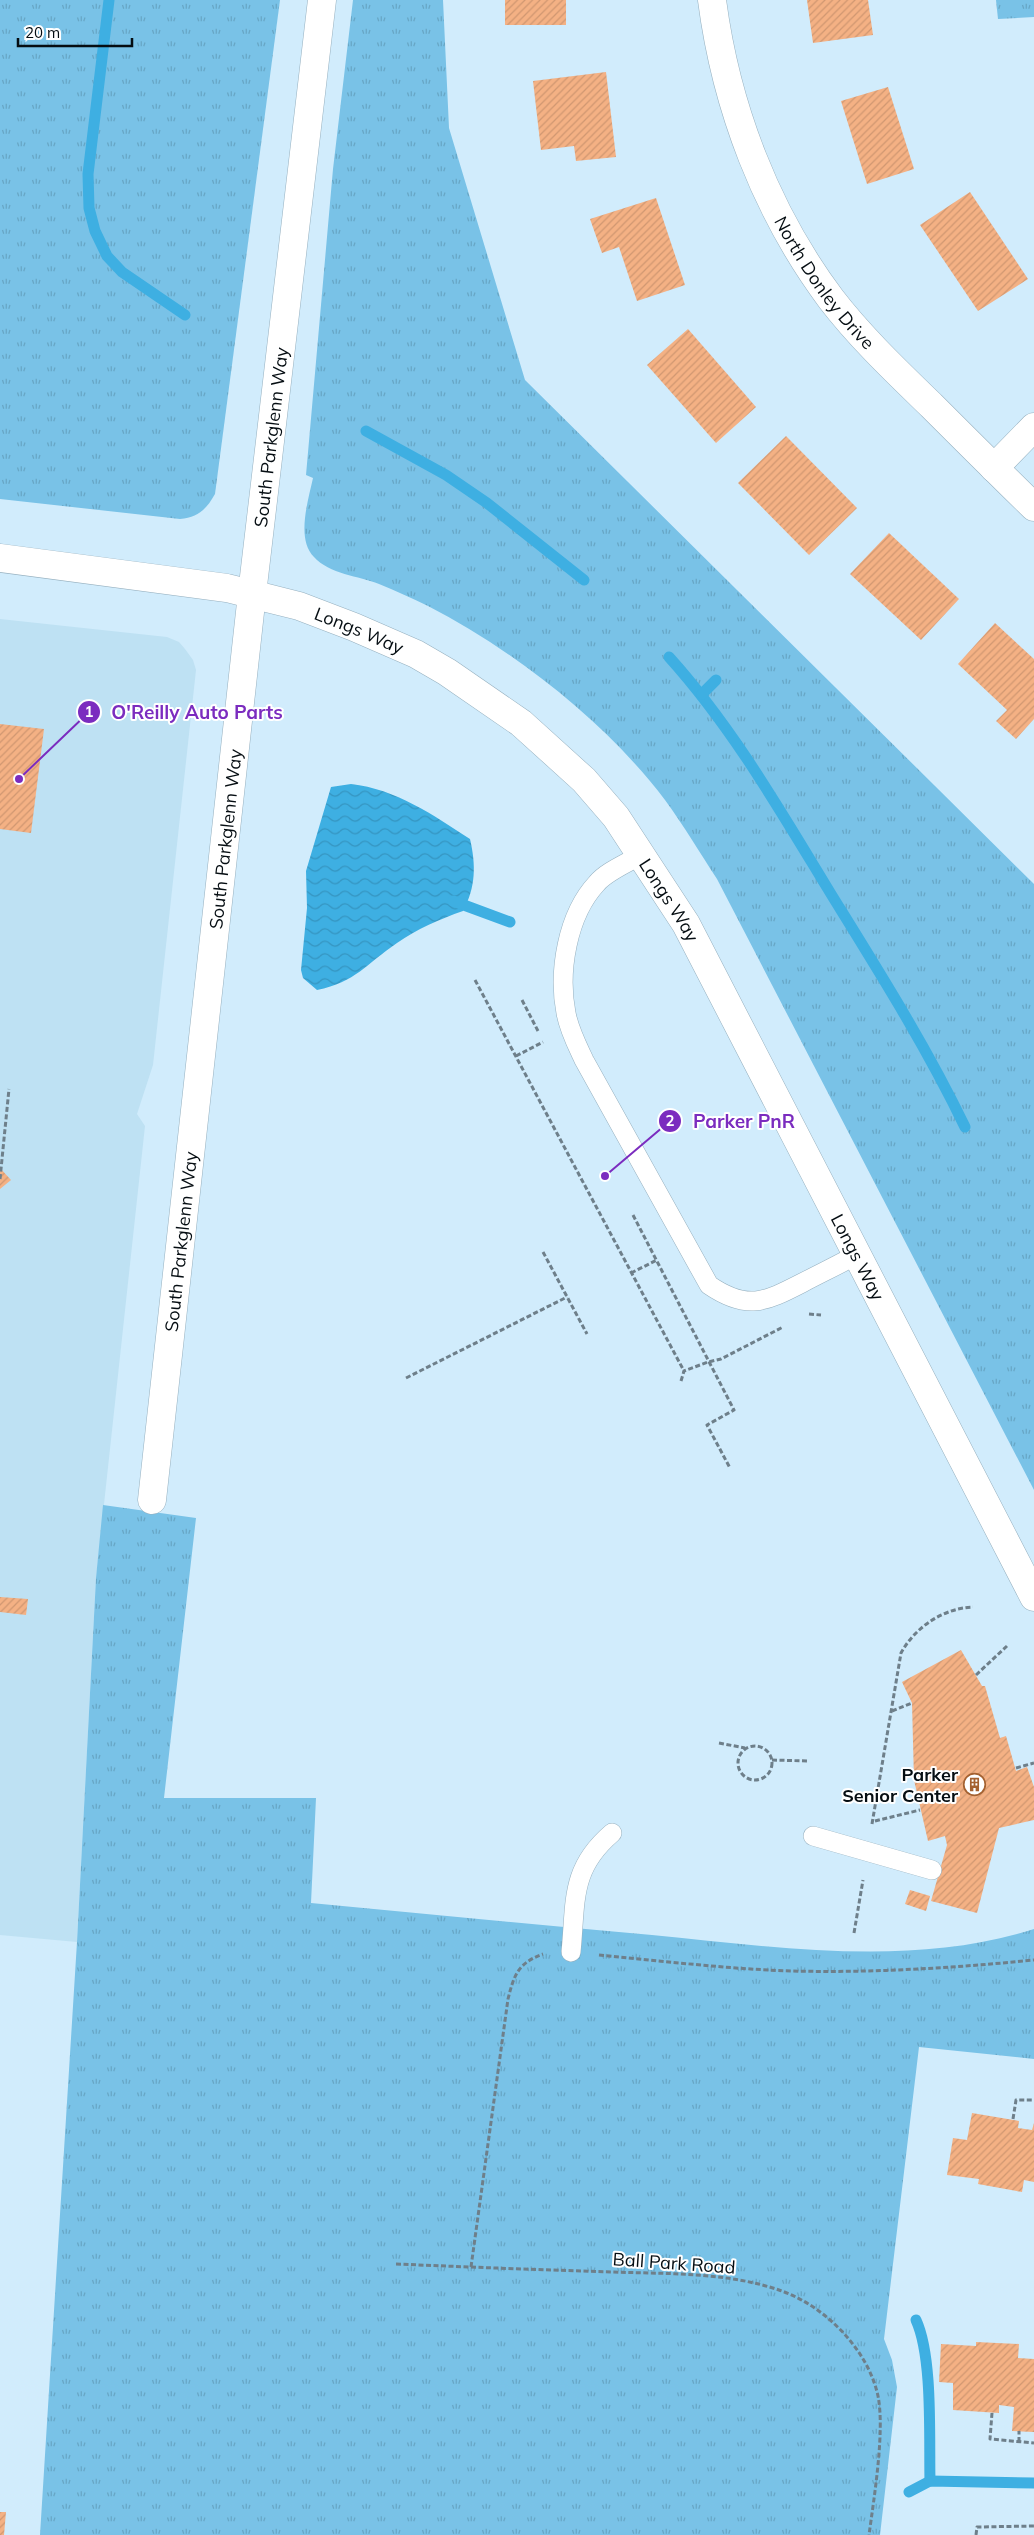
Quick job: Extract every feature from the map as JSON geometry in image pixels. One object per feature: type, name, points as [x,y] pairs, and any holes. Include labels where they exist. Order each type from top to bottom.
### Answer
[{"type":"street","name":"South Parkglenn Way","points":[[152,1500],[252,594],[322,0]]},
{"type":"street","name":"North Donley Drive","points":[[712,0],[727,83],[744,134],[775,207],[801,254],[832,299],[864,337],[1034,507]]},
{"type":"street","points":[[994,468],[1034,427]]},
{"type":"street","name":"Longs Way","points":[[0,558],[203,585],[252,594],[299,606],[354,626],[416,654],[447,672],[521,724],[560,757],[600,797],[642,854],[686,924],[1034,1597]]},
{"type":"lane","points":[[642,854],[598,881],[585,897],[576,916],[565,963],[564,996],[571,1030],[584,1060],[709,1284],[724,1295],[744,1300],[770,1299],[858,1254]]},
{"type":"lane","points":[[571,1952],[577,1889],[582,1870],[596,1847],[612,1833]]},
{"type":"lane","points":[[813,1836],[932,1870]]},
{"type":"path","points":[[474,980],[684,1372],[682,1381]]},
{"type":"path","points":[[522,1000],[548,1050]]},
{"type":"path","points":[[516,1056],[543,1042]]},
{"type":"path","points":[[0,1179],[10,1089]]},
{"type":"path","points":[[630,1208],[734,1410],[707,1425],[730,1468]]},
{"type":"path","points":[[543,1252],[588,1334]]},
{"type":"path","points":[[631,1272],[657,1260]]},
{"type":"path","points":[[406,1378],[567,1297]]},
{"type":"path","points":[[803,1316],[821,1315]]},
{"type":"path","points":[[684,1372],[708,1362],[721,1360],[787,1325]]},
{"type":"path","points":[[854,1933],[901,1653],[905,1645],[938,1617],[960,1608],[973,1607]]},
{"type":"path","points":[[976,1675],[1007,1646]]},
{"type":"path","points":[[891,1711],[912,1703]]},
{"type":"path","points":[[719,1743],[745,1748],[762,1747],[767,1750],[772,1760],[772,1766],[766,1776],[761,1779],[750,1779],[741,1773],[738,1763],[745,1748]]},
{"type":"path","points":[[772,1760],[808,1761]]},
{"type":"path","points":[[1016,1768],[1034,1763]]},
{"type":"path","points":[[873,1822],[920,1810]]},
{"type":"path","points":[[471,2267],[508,1999],[512,1983],[523,1963],[532,1958],[554,1952],[571,1952],[735,1968],[791,1971],[944,1969],[1034,1960]]},
{"type":"path","points":[[1013,2120],[1016,2100],[1034,2100]]},
{"type":"path","name":"Ball Park Road","points":[[396,2264],[703,2276],[737,2280],[780,2290],[813,2307],[842,2331],[863,2360],[878,2396],[879,2439],[869,2535]]},
{"type":"path","points":[[992,2413],[990,2439],[1034,2443]]},
{"type":"path","points":[[1019,2431],[1019,2442]]},
{"type":"path","points":[[976,2535],[977,2527],[1034,2526]]},
{"type":"shaded area","points":[[0,619],[167,637],[179,642],[193,660],[196,670],[153,1065],[137,1114],[145,1126],[96,1578],[77,1942],[0,1935]]},
{"type":"green space","points":[[0,0],[280,0],[215,494],[201,512],[192,516],[180,519],[0,499]]},
{"type":"green space","points":[[353,0],[443,0],[449,128],[525,380],[1034,884],[1034,1490],[717,879],[665,800],[615,743],[587,716],[526,667],[461,624],[428,606],[379,584],[336,571],[320,563],[309,549],[304,530],[306,508],[313,478],[306,475],[333,169]]},
{"type":"green space","points":[[996,0],[1034,0],[1034,17],[998,19]]},
{"type":"green space","points":[[103,1505],[196,1518],[164,1798],[316,1798],[311,1903],[747,1945],[844,1951],[940,1948],[988,1941],[1034,1929],[1034,2059],[919,2047],[884,2339],[892,2360],[897,2387],[880,2535],[40,2535],[77,1942],[96,1578]]},
{"type":"water","points":[[351,784],[383,791],[399,797],[428,812],[470,839],[474,867],[473,885],[463,911],[413,933],[342,982],[317,990],[303,978],[301,970],[307,908],[306,871],[331,787]]},
{"type":"building","points":[[505,0],[566,0],[566,25],[505,25]]},
{"type":"building","points":[[807,0],[868,0],[873,35],[813,43]]},
{"type":"building","points":[[606,72],[616,157],[576,161],[574,146],[541,150],[533,81]]},
{"type":"building","points":[[888,87],[914,169],[867,184],[841,101]]},
{"type":"building","points":[[970,192],[1028,279],[978,311],[920,225]]},
{"type":"building","points":[[656,198],[685,285],[637,301],[619,247],[602,253],[590,219]]},
{"type":"building","points":[[688,329],[756,407],[716,443],[647,365]]},
{"type":"building","points":[[786,436],[857,508],[809,555],[738,483]]},
{"type":"building","points":[[889,533],[959,599],[921,640],[850,574]]},
{"type":"building","points":[[995,623],[1034,659],[1034,719],[1016,739],[996,721],[1007,710],[958,664]]},
{"type":"building","points":[[0,724],[44,729],[31,833],[0,829]]},
{"type":"building","points":[[0,1168],[11,1180],[0,1189]]},
{"type":"building","points":[[0,1597],[28,1599],[26,1615],[0,1612]]},
{"type":"building","name":"Parker Senior Center","points":[[961,1650],[982,1686],[985,1686],[1000,1738],[1006,1736],[1016,1771],[1027,1767],[1034,1787],[1034,1820],[999,1828],[977,1913],[931,1901],[947,1845],[945,1836],[928,1841],[914,1780],[912,1703],[902,1682]]},
{"type":"building","points":[[910,1890],[930,1896],[926,1911],[905,1904]]},
{"type":"building","points":[[972,2113],[1019,2121],[1018,2128],[1032,2130],[1034,2123],[1034,2182],[1024,2180],[1022,2192],[978,2184],[979,2179],[947,2175],[953,2138],[967,2140]]},
{"type":"building","points":[[976,2342],[1019,2344],[1018,2358],[1034,2359],[1034,2432],[1012,2431],[1014,2407],[999,2405],[999,2413],[953,2410],[953,2383],[939,2382],[941,2344],[976,2346]]},
{"type":"building","points":[[0,2512],[6,2512],[4,2535],[0,2535]]},
{"type":"waterway","points":[[109,0],[88,174],[89,208],[95,231],[107,256],[122,272],[185,315]]},
{"type":"waterway","points":[[366,431],[446,475],[487,503],[584,580]]},
{"type":"waterway","points":[[669,657],[714,712],[775,802],[901,1009],[965,1127]]},
{"type":"waterway","points":[[702,694],[716,680]]},
{"type":"waterway","points":[[453,901],[510,922]]},
{"type":"waterway","points":[[916,2320],[921,2336],[928,2376],[930,2481]]},
{"type":"waterway","points":[[909,2492],[930,2481],[1034,2483]]},
{"type":"place","name":"O'Reilly Auto Parts","points":[[19,779]]},
{"type":"place","name":"Parker PnR","points":[[605,1176]]},
{"type":"place","name":"Parker Senior Center","points":[[974,1784]]}]
